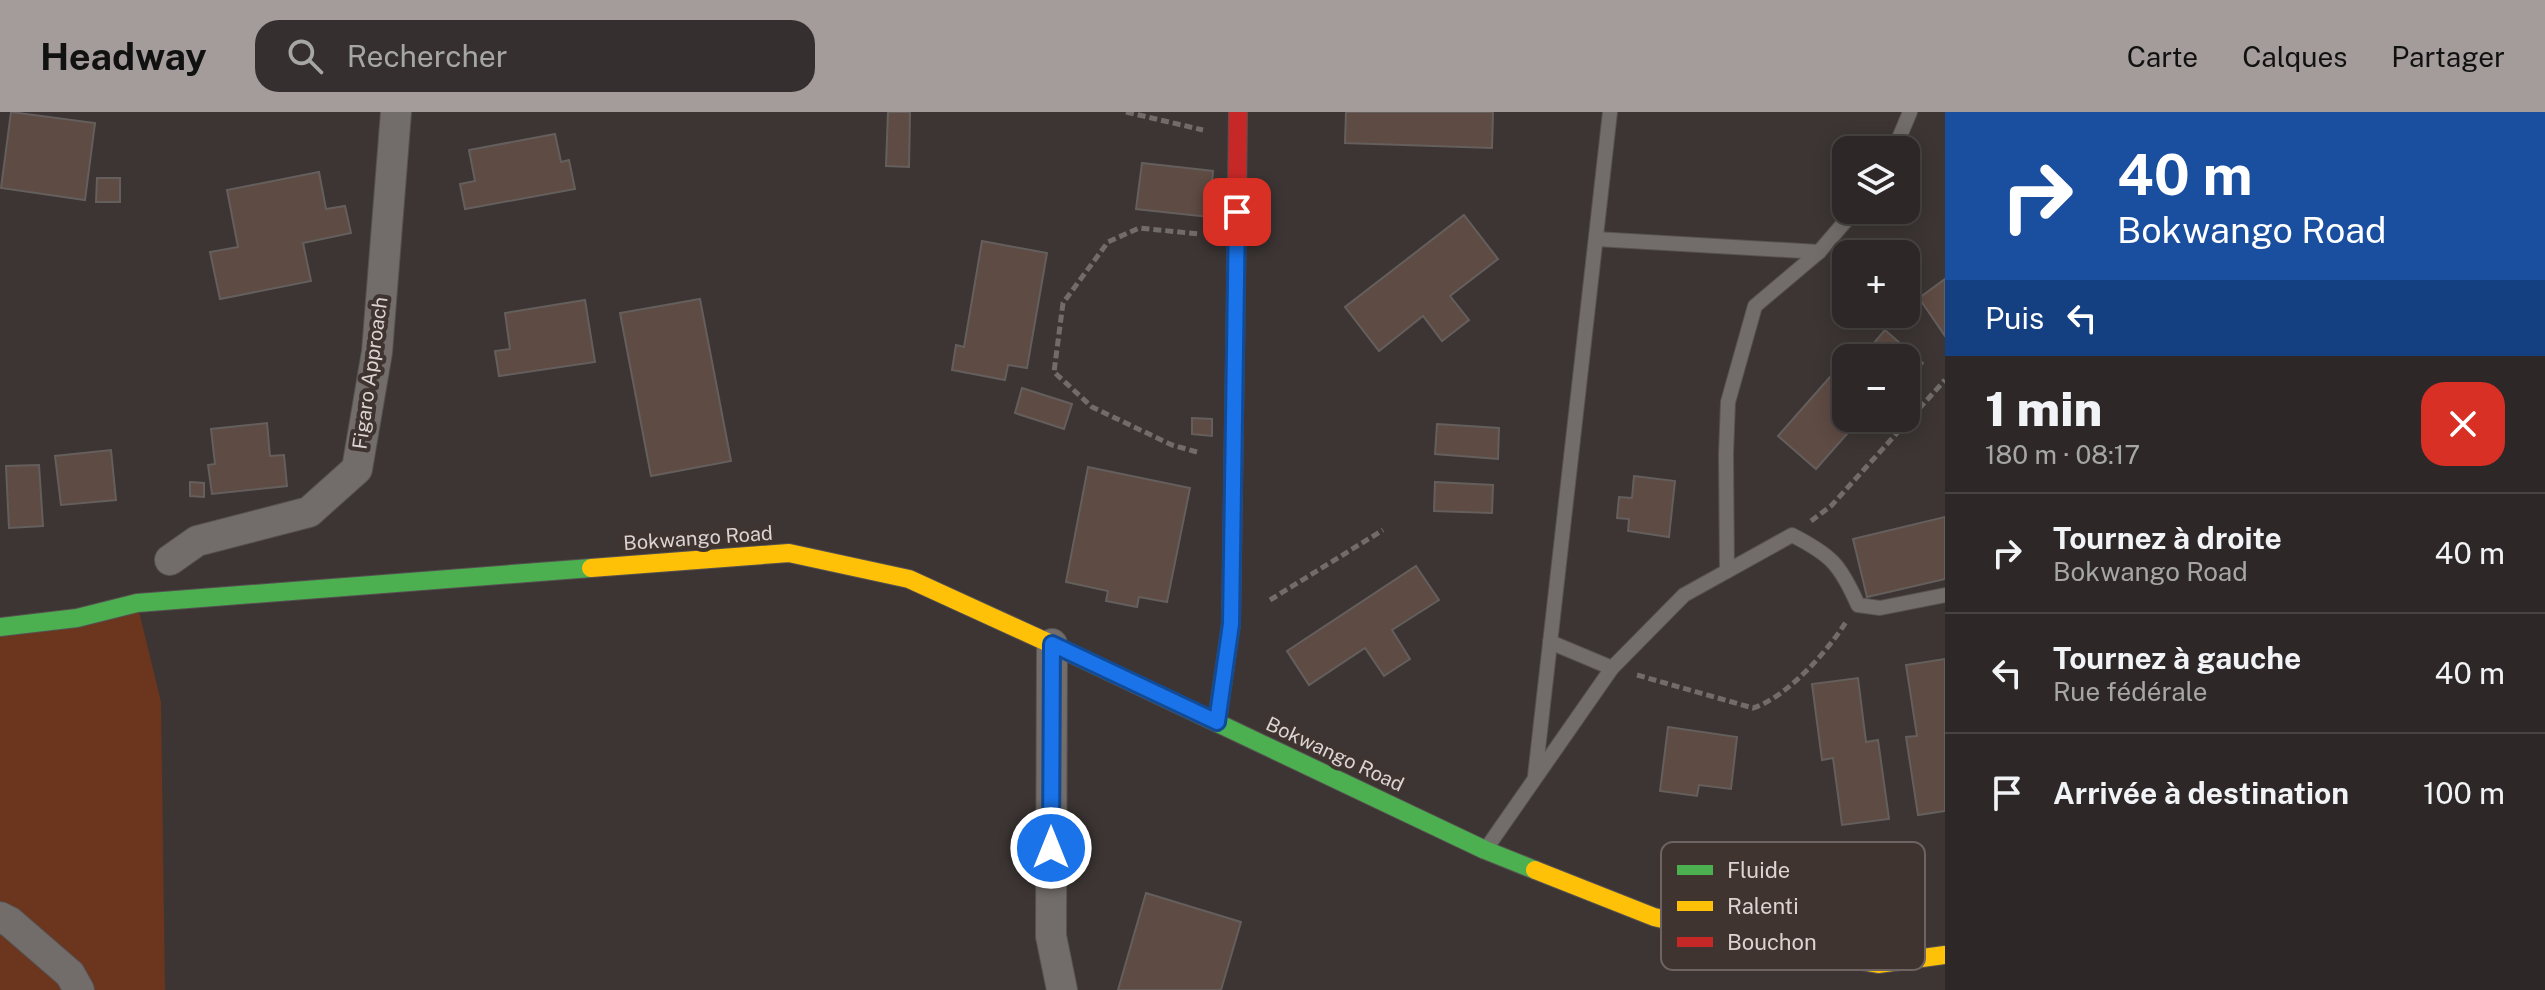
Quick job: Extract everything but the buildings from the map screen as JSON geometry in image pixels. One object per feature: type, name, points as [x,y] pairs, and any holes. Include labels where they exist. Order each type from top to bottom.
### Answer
[{"type":"street","name":"Figaro Approach","points":[[170,560],[197,541],[309,512],[357,469],[377,352],[396,112]]},
{"type":"street","points":[[1217,722],[1231,624],[1238,112]]},
{"type":"street","name":"Bokwango Road","points":[[0,627],[77,618],[137,603],[789,553],[909,579],[1485,850],[1661,919]]},
{"type":"street","points":[[1052,644],[1051,936],[1062,990]]},
{"type":"street","points":[[0,917],[10,922],[70,974],[79,990]]},
{"type":"street","name":"Bokwango Road","points":[[1925,962],[1945,955]]},
{"type":"street","name":"Bokwango Road","points":[[1858,970],[1879,977],[1900,970]]},
{"type":"lane","points":[[1535,776],[1610,112]]},
{"type":"lane","points":[[1900,136],[1910,112]]},
{"type":"lane","points":[[1727,571],[1728,402],[1755,306],[1819,252],[1843,224]]},
{"type":"lane","points":[[1596,239],[1819,252]]},
{"type":"lane","points":[[1485,850],[1612,668],[1684,595],[1727,571],[1792,535],[1820,549],[1845,574],[1858,605],[1880,608],[1945,595]]},
{"type":"lane","points":[[1550,642],[1612,668]]},
{"type":"path","points":[[1126,112],[1238,138]]},
{"type":"path","points":[[1232,462],[1172,445],[1092,407],[1054,372],[1063,303],[1108,242],[1139,228],[1236,237]]},
{"type":"path","points":[[1792,535],[1831,506],[1945,380]]},
{"type":"path","points":[[1231,624],[1383,530]]},
{"type":"path","points":[[1612,668],[1753,708],[1769,703],[1831,646],[1858,605]]},
{"type":"shaded area","points":[[137,603],[161,702],[165,990],[0,990],[0,627]]},
{"type":"traffic: fast","points":[[0,627],[77,618],[137,603],[591,568]]},
{"type":"traffic: fast","points":[[1049,643],[1485,850],[1535,870]]},
{"type":"traffic: slow","points":[[1217,722],[1231,624],[1236,287]]},
{"type":"traffic: slow","points":[[591,568],[789,553],[909,579],[1049,643]]},
{"type":"traffic: slow","points":[[1535,870],[1661,919]]},
{"type":"traffic: slow","points":[[1925,958],[1945,955]]},
{"type":"traffic: jam","points":[[1236,287],[1238,112]]},
{"type":"route","points":[[1051,848],[1052,644],[1217,722],[1231,624],[1237,212]]}]
